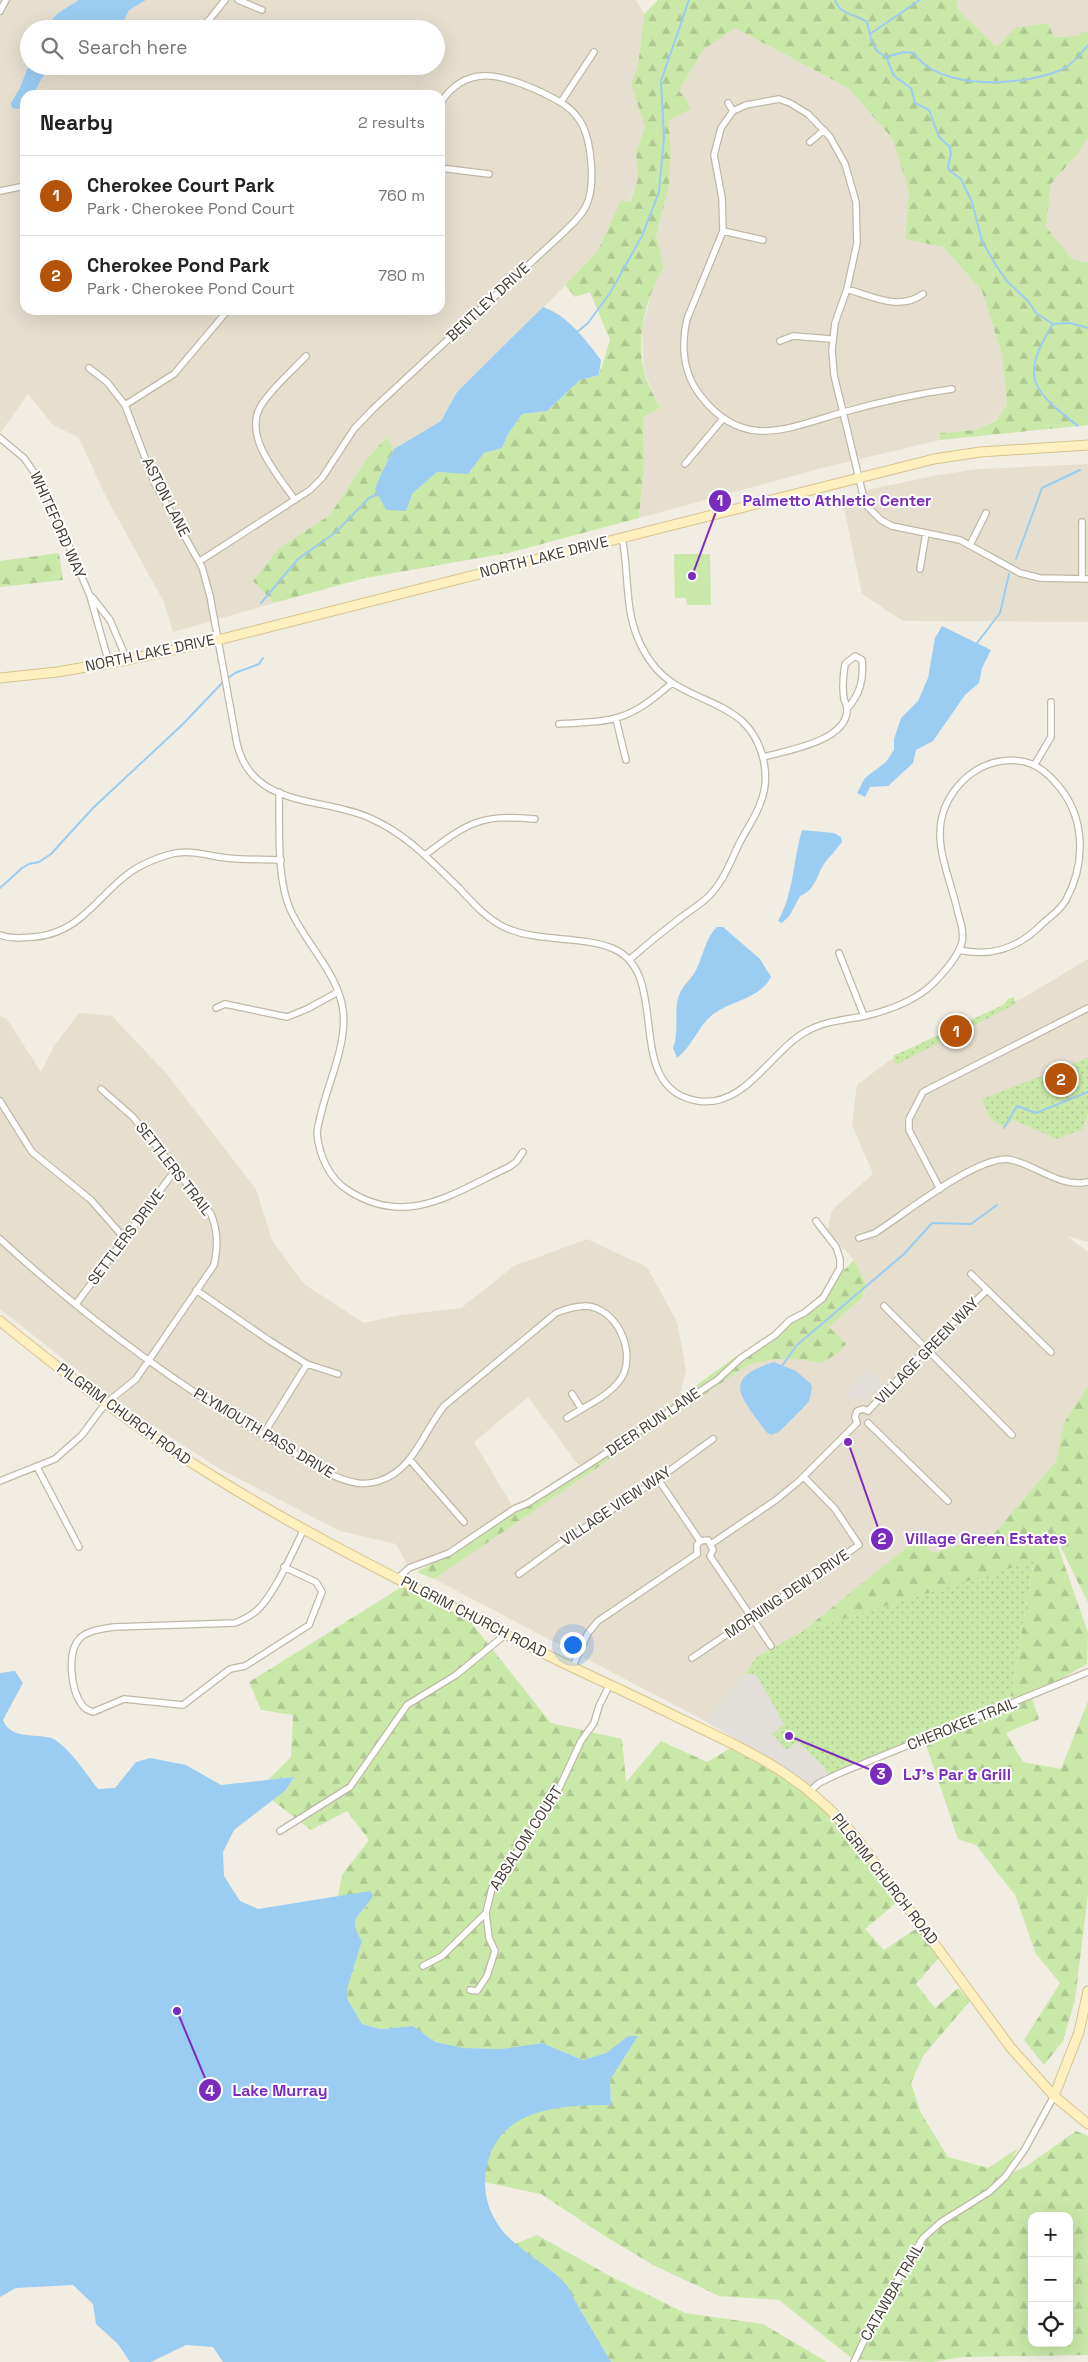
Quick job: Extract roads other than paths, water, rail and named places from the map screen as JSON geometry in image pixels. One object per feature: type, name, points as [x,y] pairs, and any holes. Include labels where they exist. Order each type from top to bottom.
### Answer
[{"type":"street","points":[[0,11],[6,0]]},
{"type":"street","points":[[209,20],[225,0]]},
{"type":"street","points":[[238,0],[262,10]]},
{"type":"street","points":[[561,102],[594,52]]},
{"type":"street","name":"BENTLEY DRIVE","points":[[200,561],[294,500],[322,478],[354,429],[373,409],[582,214],[590,193],[591,156],[588,138],[579,118],[561,102],[516,80],[488,75],[478,76],[459,84],[445,99]]},
{"type":"street","points":[[952,389],[903,397],[843,412],[778,431],[755,430],[722,420],[705,402],[693,384],[685,362],[683,343],[687,319],[723,231],[722,198],[714,155],[719,133],[726,119],[733,112],[746,105],[779,99],[800,108],[824,130],[846,164],[856,202],[857,243],[847,290],[832,339],[834,375],[843,412],[866,501],[876,516],[892,526],[954,538],[970,545],[1001,565],[1020,573],[1040,578],[1085,579],[1082,522]]},
{"type":"street","points":[[728,103],[733,112]]},
{"type":"street","points":[[810,142],[824,130]]},
{"type":"street","points":[[445,169],[489,174]]},
{"type":"street","points":[[0,191],[20,187]]},
{"type":"street","points":[[723,231],[763,240]]},
{"type":"street","points":[[847,290],[899,303],[913,301],[924,294]]},
{"type":"street","points":[[125,404],[174,374],[224,315]]},
{"type":"street","points":[[780,341],[792,336],[832,339]]},
{"type":"street","points":[[294,500],[261,446],[256,424],[262,404],[306,356]]},
{"type":"street","name":"ASTON LANE","points":[[89,368],[107,382],[125,404],[155,484],[200,561],[210,596],[240,758],[252,776],[264,786],[297,800],[361,814],[393,830],[425,855],[486,915],[501,925],[524,934],[612,948],[629,960]]},
{"type":"street","points":[[685,464],[722,420]]},
{"type":"street","name":"WHITEFORD WAY","points":[[0,438],[24,458],[38,474],[90,596],[109,663]]},
{"type":"street","name":"NORTH LAKE DRIVE","points":[[0,678],[127,660],[218,640],[860,477],[934,460],[980,452],[1088,445]]},
{"type":"street","points":[[970,545],[986,514]]},
{"type":"street","points":[[920,569],[926,533]]},
{"type":"street","points":[[622,537],[629,615],[635,633],[650,660],[672,683],[684,691],[720,707],[742,722],[760,745],[764,757],[761,802],[715,888],[692,910],[629,960],[646,999],[650,1039],[659,1073],[671,1089],[690,1099],[709,1102],[729,1097],[751,1080],[785,1047],[808,1030],[829,1022],[885,1010],[920,995],[944,972],[959,950],[962,940],[962,931],[939,836],[939,825],[944,806],[961,782],[984,765],[1011,760],[1035,764],[1057,784],[1074,810],[1080,848],[1076,879],[1060,910],[1025,939],[1010,947],[986,954],[959,950]]},
{"type":"street","name":"WHITEFORD WAY","points":[[90,596],[110,620],[127,660]]},
{"type":"street","points":[[764,757],[827,738],[840,726],[847,709],[857,698],[862,685],[862,660],[854,656],[845,664],[842,681],[847,709]]},
{"type":"street","points":[[559,724],[616,720],[633,713],[650,702],[672,683]]},
{"type":"street","points":[[1035,764],[1050,737],[1051,702]]},
{"type":"street","points":[[616,720],[626,760]]},
{"type":"street","points":[[279,792],[283,884],[290,909],[338,992],[343,1012],[343,1031],[317,1133],[318,1143],[326,1166],[342,1186],[363,1200],[379,1206],[398,1209],[415,1207],[509,1167],[516,1162],[522,1152]]},
{"type":"street","points":[[425,855],[454,833],[482,820],[506,816],[535,819]]},
{"type":"street","points":[[0,935],[16,939],[43,936],[69,927],[92,909],[133,870],[146,863],[172,854],[191,852],[230,858],[281,860]]},
{"type":"street","points":[[839,953],[864,1016]]},
{"type":"street","points":[[216,1008],[225,1004],[287,1016],[307,1009],[338,992]]},
{"type":"street","points":[[940,1189],[909,1130],[909,1119],[923,1092],[1088,1008]]},
{"type":"street","name":"SETTLERS TRAIL","points":[[0,1481],[37,1467],[64,1452],[82,1435],[105,1404],[125,1390],[149,1361],[214,1265],[218,1246],[217,1230],[211,1214],[134,1117],[101,1089]]},
{"type":"street","points":[[0,1101],[32,1152],[91,1200],[124,1239]]},
{"type":"street","points":[[859,1238],[875,1233],[970,1169],[999,1160],[1011,1159],[1062,1181],[1088,1182]]},
{"type":"street","name":"SETTLERS DRIVE","points":[[76,1304],[176,1169]]},
{"type":"street","name":"DEER RUN LANE","points":[[398,1578],[409,1568],[449,1553],[514,1509],[528,1503],[588,1465],[717,1380],[741,1358],[775,1335],[790,1320],[804,1313],[823,1298],[840,1268],[840,1259],[836,1247],[816,1221]]},
{"type":"street","name":"PLYMOUTH PASS DRIVE","points":[[0,1239],[76,1304],[149,1361],[263,1436],[337,1477],[358,1483],[378,1481],[396,1473],[410,1460],[434,1418],[444,1406],[556,1313],[570,1307],[588,1306],[602,1312],[613,1320],[623,1337],[628,1357],[623,1375],[611,1389],[567,1418]]},
{"type":"street","points":[[971,1274],[986,1291],[1051,1352]]},
{"type":"street","points":[[196,1290],[307,1364],[338,1374]]},
{"type":"street","name":"VILLAGE GREEN WAY","points":[[868,1411],[926,1349],[986,1291]]},
{"type":"street","points":[[884,1306],[1012,1435]]},
{"type":"street","name":"PILGRIM CHURCH ROAD","points":[[0,1320],[105,1404],[208,1473],[304,1529],[506,1634],[761,1757],[810,1790],[830,1808],[855,1836],[1011,2048],[1054,2096],[1088,2124]]},
{"type":"street","points":[[263,1436],[307,1364]]},
{"type":"street","points":[[572,1394],[581,1408]]},
{"type":"street","name":"VILLAGE GREEN WAY","points":[[863,1409],[868,1411],[870,1418],[868,1423],[863,1425],[857,1423],[854,1417],[857,1412],[863,1409]]},
{"type":"street","name":"VILLAGE GREEN WAY","points":[[711,1544],[776,1500],[804,1477],[857,1423]]},
{"type":"street","points":[[868,1423],[948,1501]]},
{"type":"street","name":"VILLAGE VIEW WAY","points":[[519,1574],[562,1542],[658,1479],[713,1439]]},
{"type":"street","points":[[410,1460],[464,1522]]},
{"type":"street","points":[[37,1467],[79,1547]]},
{"type":"street","name":"MORNING DEW DRIVE","points":[[692,1658],[753,1619],[859,1546],[835,1509],[804,1477]]},
{"type":"street","points":[[658,1479],[700,1541]]},
{"type":"street","points":[[284,1567],[316,1582],[322,1592],[309,1625],[245,1666],[230,1669],[183,1705],[124,1699],[93,1712],[83,1706],[73,1686],[71,1668],[74,1651],[80,1639],[94,1630],[114,1627],[235,1623],[257,1611],[284,1567],[304,1529]]},
{"type":"street","points":[[697,1554],[696,1545],[700,1541],[708,1540],[713,1550],[710,1556]]},
{"type":"street","points":[[697,1554],[704,1557],[710,1556]]},
{"type":"street","points":[[573,1666],[588,1633],[598,1621],[697,1554]]},
{"type":"street","points":[[710,1556],[772,1646]]},
{"type":"street","points":[[280,1831],[350,1787],[407,1706],[456,1675],[506,1634]]},
{"type":"street","name":"CHEROKEE TRAIL","points":[[810,1790],[840,1772],[1088,1672]]},
{"type":"street","name":"ABSALOM COURT","points":[[470,1990],[477,1991],[482,1986],[494,1951],[489,1938],[486,1913],[492,1888],[555,1797],[581,1741],[594,1723],[610,1684]]},
{"type":"street","points":[[423,1966],[442,1956],[486,1913]]},
{"type":"street","points":[[1054,2096],[1079,2032],[1088,1991]]},
{"type":"street","name":"CATAWBA TRAIL","points":[[854,2362],[872,2323],[923,2238],[941,2222],[989,2192],[1005,2177],[1024,2150],[1054,2096]]},
{"type":"water","points":[[79,0],[146,0],[129,10],[124,20],[52,20],[58,13]]},
{"type":"water","points":[[25,75],[45,75],[36,90],[20,90],[20,108],[12,108],[11,103]]},
{"type":"water","points":[[543,307],[568,322],[589,344],[601,360],[599,375],[580,380],[547,411],[522,414],[508,434],[502,448],[484,453],[468,474],[437,472],[412,494],[406,511],[386,510],[375,489],[394,449],[441,421],[457,392]]},
{"type":"water","points":[[942,626],[991,650],[982,668],[979,683],[965,695],[933,741],[916,750],[913,763],[888,786],[870,787],[865,797],[857,793],[865,778],[886,762],[894,750],[894,739],[901,718],[918,701],[928,678],[935,638]]},
{"type":"water","points":[[802,830],[834,833],[841,837],[842,842],[826,861],[814,885],[800,896],[790,915],[782,923],[778,921],[790,888]]},
{"type":"water","points":[[717,927],[723,927],[760,959],[771,977],[759,991],[711,1016],[677,1058],[673,1048],[676,1035],[677,1001],[683,987],[693,975],[709,938]]},
{"type":"water","points":[[774,1362],[796,1371],[811,1384],[812,1389],[809,1401],[804,1407],[779,1432],[771,1435],[766,1432],[749,1409],[740,1390],[741,1382],[746,1375],[757,1368]]},
{"type":"water","points":[[15,1671],[23,1683],[3,1720],[7,1726],[11,1731],[17,1733],[51,1738],[57,1741],[76,1760],[98,1789],[115,1788],[136,1762],[150,1758],[186,1765],[221,1785],[294,1777],[286,1790],[234,1830],[223,1852],[224,1876],[240,1901],[258,1909],[370,1891],[373,1895],[357,1916],[355,1926],[362,1941],[348,1986],[347,1998],[362,2024],[380,2029],[413,2026],[435,2042],[464,2048],[501,2049],[542,2043],[583,2060],[606,2053],[628,2036],[638,2036],[610,2080],[611,2105],[573,2106],[554,2109],[536,2113],[519,2121],[505,2131],[494,2146],[487,2165],[485,2178],[488,2204],[499,2227],[516,2244],[565,2283],[611,2362],[223,2362],[213,2347],[186,2345],[151,2362],[130,2362],[118,2344],[96,2324],[93,2304],[73,2285],[16,2288],[0,2297],[0,1673]]},
{"type":"waterway","points":[[576,333],[588,323],[610,293],[642,236],[659,192],[664,137],[661,81],[689,0]]},
{"type":"waterway","points":[[835,0],[844,12],[867,22],[872,43],[877,51],[886,57],[894,76],[911,88],[915,103],[929,110],[939,137],[950,147],[949,170],[961,179],[972,202],[982,241],[1007,281],[1028,301],[1036,313],[1053,324],[1070,323],[1088,328]]},
{"type":"waterway","points":[[870,34],[920,0]]},
{"type":"waterway","points":[[886,57],[904,52],[914,53],[926,66],[962,80],[1006,82],[1047,75],[1063,69],[1073,62],[1088,45]]},
{"type":"waterway","points":[[1053,324],[1042,342],[1036,358],[1034,371],[1036,382],[1041,392],[1050,402],[1078,426]]},
{"type":"waterway","points":[[1016,559],[1042,488],[1080,470]]},
{"type":"waterway","points":[[261,603],[298,559],[336,532],[369,498],[379,493]]},
{"type":"waterway","points":[[977,643],[1000,613],[1009,574]]},
{"type":"waterway","points":[[0,888],[22,868],[39,862],[51,854],[93,808],[183,724],[223,682],[235,673],[259,664],[263,658]]},
{"type":"waterway","points":[[1004,1128],[1017,1106],[1036,1113],[1088,1092]]},
{"type":"waterway","points":[[782,1366],[797,1345],[904,1254],[932,1223],[971,1224],[997,1205]]},
{"type":"place","name":"Palmetto Athletic Center","points":[[692,576]]},
{"type":"place","name":"Cherokee Court Park","points":[[956,1031]]},
{"type":"place","name":"Cherokee Pond Park","points":[[1061,1079]]},
{"type":"place","name":"Village Green Estates","points":[[848,1442]]},
{"type":"place","name":"LJ's Par & Grill","points":[[789,1736]]},
{"type":"place","name":"Lake Murray","points":[[177,2011]]}]
